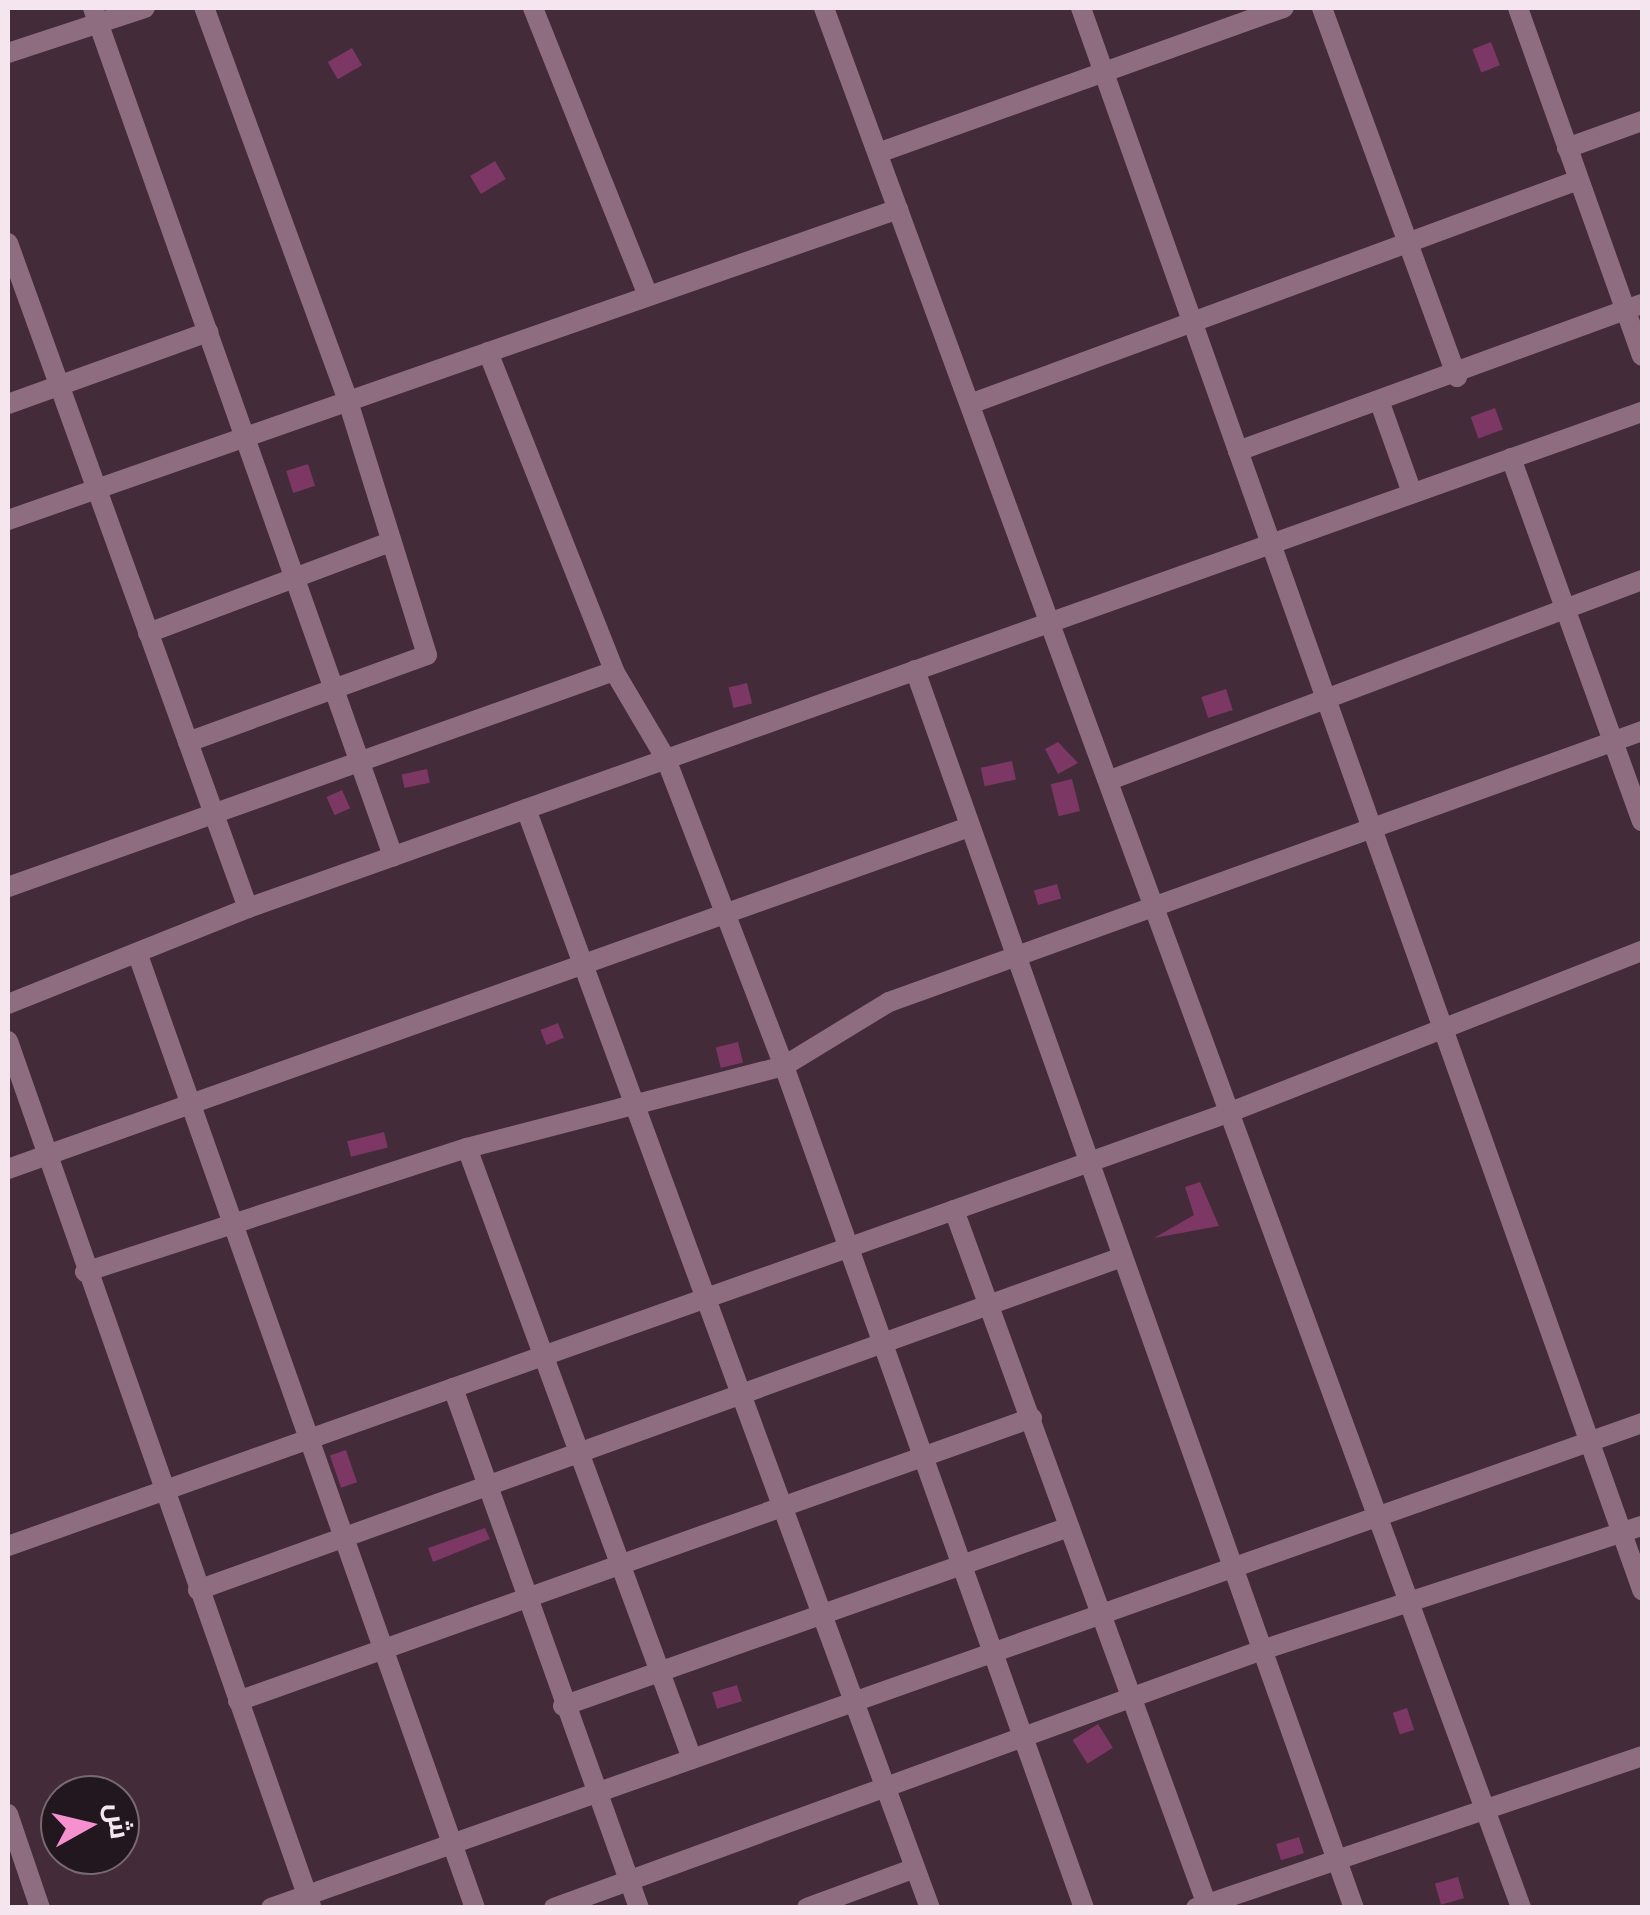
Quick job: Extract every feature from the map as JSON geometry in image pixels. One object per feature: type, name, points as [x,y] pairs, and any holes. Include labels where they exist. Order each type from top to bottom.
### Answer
[{"type":"street","points":[[8,53],[96,14],[145,8]]},
{"type":"street","points":[[188,742],[425,661],[346,394],[204,8]]},
{"type":"street","points":[[533,8],[648,295]]},
{"type":"street","points":[[824,8],[1416,1600],[1521,1908]]},
{"type":"street","points":[[1082,8],[1591,1441],[1633,1530],[1642,1590]]},
{"type":"street","points":[[878,153],[1284,8]]},
{"type":"street","points":[[1322,8],[1457,377]]},
{"type":"street","points":[[1518,8],[1578,180],[1635,307],[1642,356]]},
{"type":"street","points":[[96,14],[393,856]]},
{"type":"street","points":[[1568,148],[1642,121]]},
{"type":"street","points":[[970,404],[1578,180]]},
{"type":"street","points":[[8,520],[245,437],[346,394],[488,352],[898,209]]},
{"type":"street","points":[[8,243],[248,908]]},
{"type":"street","points":[[1238,451],[1457,377],[1635,307]]},
{"type":"street","points":[[8,404],[208,332]]},
{"type":"street","points":[[488,352],[614,671],[666,759],[721,911],[784,1066],[850,1248],[879,1344],[1084,1908]]},
{"type":"street","points":[[1380,403],[1412,494]]},
{"type":"street","points":[[8,1004],[248,908],[1642,412]]},
{"type":"street","points":[[1511,458],[1642,821]]},
{"type":"street","points":[[148,633],[390,542]]},
{"type":"street","points":[[1110,780],[1328,703],[1642,580]]},
{"type":"street","points":[[915,670],[1354,1908]]},
{"type":"street","points":[[8,887],[214,819],[360,758],[614,671]]},
{"type":"street","points":[[85,1272],[467,1148],[632,1102],[784,1066],[889,1002],[1372,832],[1642,731]]},
{"type":"street","points":[[526,809],[930,1908]]},
{"type":"street","points":[[8,1169],[579,961],[969,827]]},
{"type":"street","points":[[8,1546],[1233,1111],[1642,952]]},
{"type":"street","points":[[138,955],[377,1651],[455,1844],[475,1908]]},
{"type":"street","points":[[8,1041],[43,1156],[309,1901]]},
{"type":"street","points":[[467,1148],[692,1759]]},
{"type":"street","points":[[954,1210],[1032,1418],[1203,1906],[1337,1857],[1642,1756]]},
{"type":"street","points":[[198,1590],[1122,1257]]},
{"type":"street","points":[[453,1388],[595,1794],[639,1908]]},
{"type":"street","points":[[238,1701],[1032,1418]]},
{"type":"street","points":[[271,1908],[309,1901],[854,1700],[1642,1423]]},
{"type":"street","points":[[564,1706],[1069,1527]]},
{"type":"street","points":[[554,1908],[887,1792],[1262,1650],[1633,1530]]},
{"type":"street","points":[[8,1814],[40,1908]]},
{"type":"street","points":[[807,1908],[915,1868]]},
{"type":"building","points":[[1491,42],[1500,65],[1481,73],[1472,49]]},
{"type":"building","points":[[352,48],[362,65],[338,79],[328,62]]},
{"type":"building","points":[[495,161],[506,179],[481,194],[470,176]]},
{"type":"building","points":[[1495,408],[1503,430],[1478,439],[1471,417]]},
{"type":"building","points":[[308,464],[315,486],[293,493],[286,471]]},
{"type":"building","points":[[747,683],[752,703],[734,708],[729,688]]},
{"type":"building","points":[[1226,689],[1233,710],[1208,718],[1201,697]]},
{"type":"building","points":[[1058,742],[1078,763],[1058,774],[1045,749]]},
{"type":"building","points":[[1012,761],[1016,780],[985,786],[981,768]]},
{"type":"building","points":[[427,769],[430,783],[404,788],[402,774]]},
{"type":"building","points":[[1072,779],[1080,811],[1059,816],[1051,784]]},
{"type":"building","points":[[342,790],[350,808],[335,815],[326,797]]},
{"type":"building","points":[[1057,884],[1061,898],[1038,905],[1034,891]]},
{"type":"building","points":[[558,1023],[564,1038],[546,1045],[540,1030]]},
{"type":"building","points":[[738,1042],[743,1062],[721,1068],[716,1048]]},
{"type":"building","points":[[384,1132],[388,1148],[351,1157],[347,1141]]},
{"type":"building","points":[[1200,1182],[1219,1226],[1154,1238],[1194,1215],[1185,1187]]},
{"type":"building","points":[[346,1450],[357,1482],[341,1488],[330,1456]]},
{"type":"building","points":[[485,1528],[490,1539],[433,1562],[428,1548]]},
{"type":"building","points":[[737,1685],[742,1701],[717,1709],[712,1693]]},
{"type":"building","points":[[1407,1708],[1414,1730],[1400,1735],[1393,1713]]},
{"type":"building","points":[[1098,1724],[1113,1748],[1087,1764],[1073,1740]]},
{"type":"building","points":[[1299,1837],[1304,1853],[1281,1860],[1276,1844]]},
{"type":"building","points":[[1458,1877],[1464,1898],[1441,1905],[1435,1884]]}]
